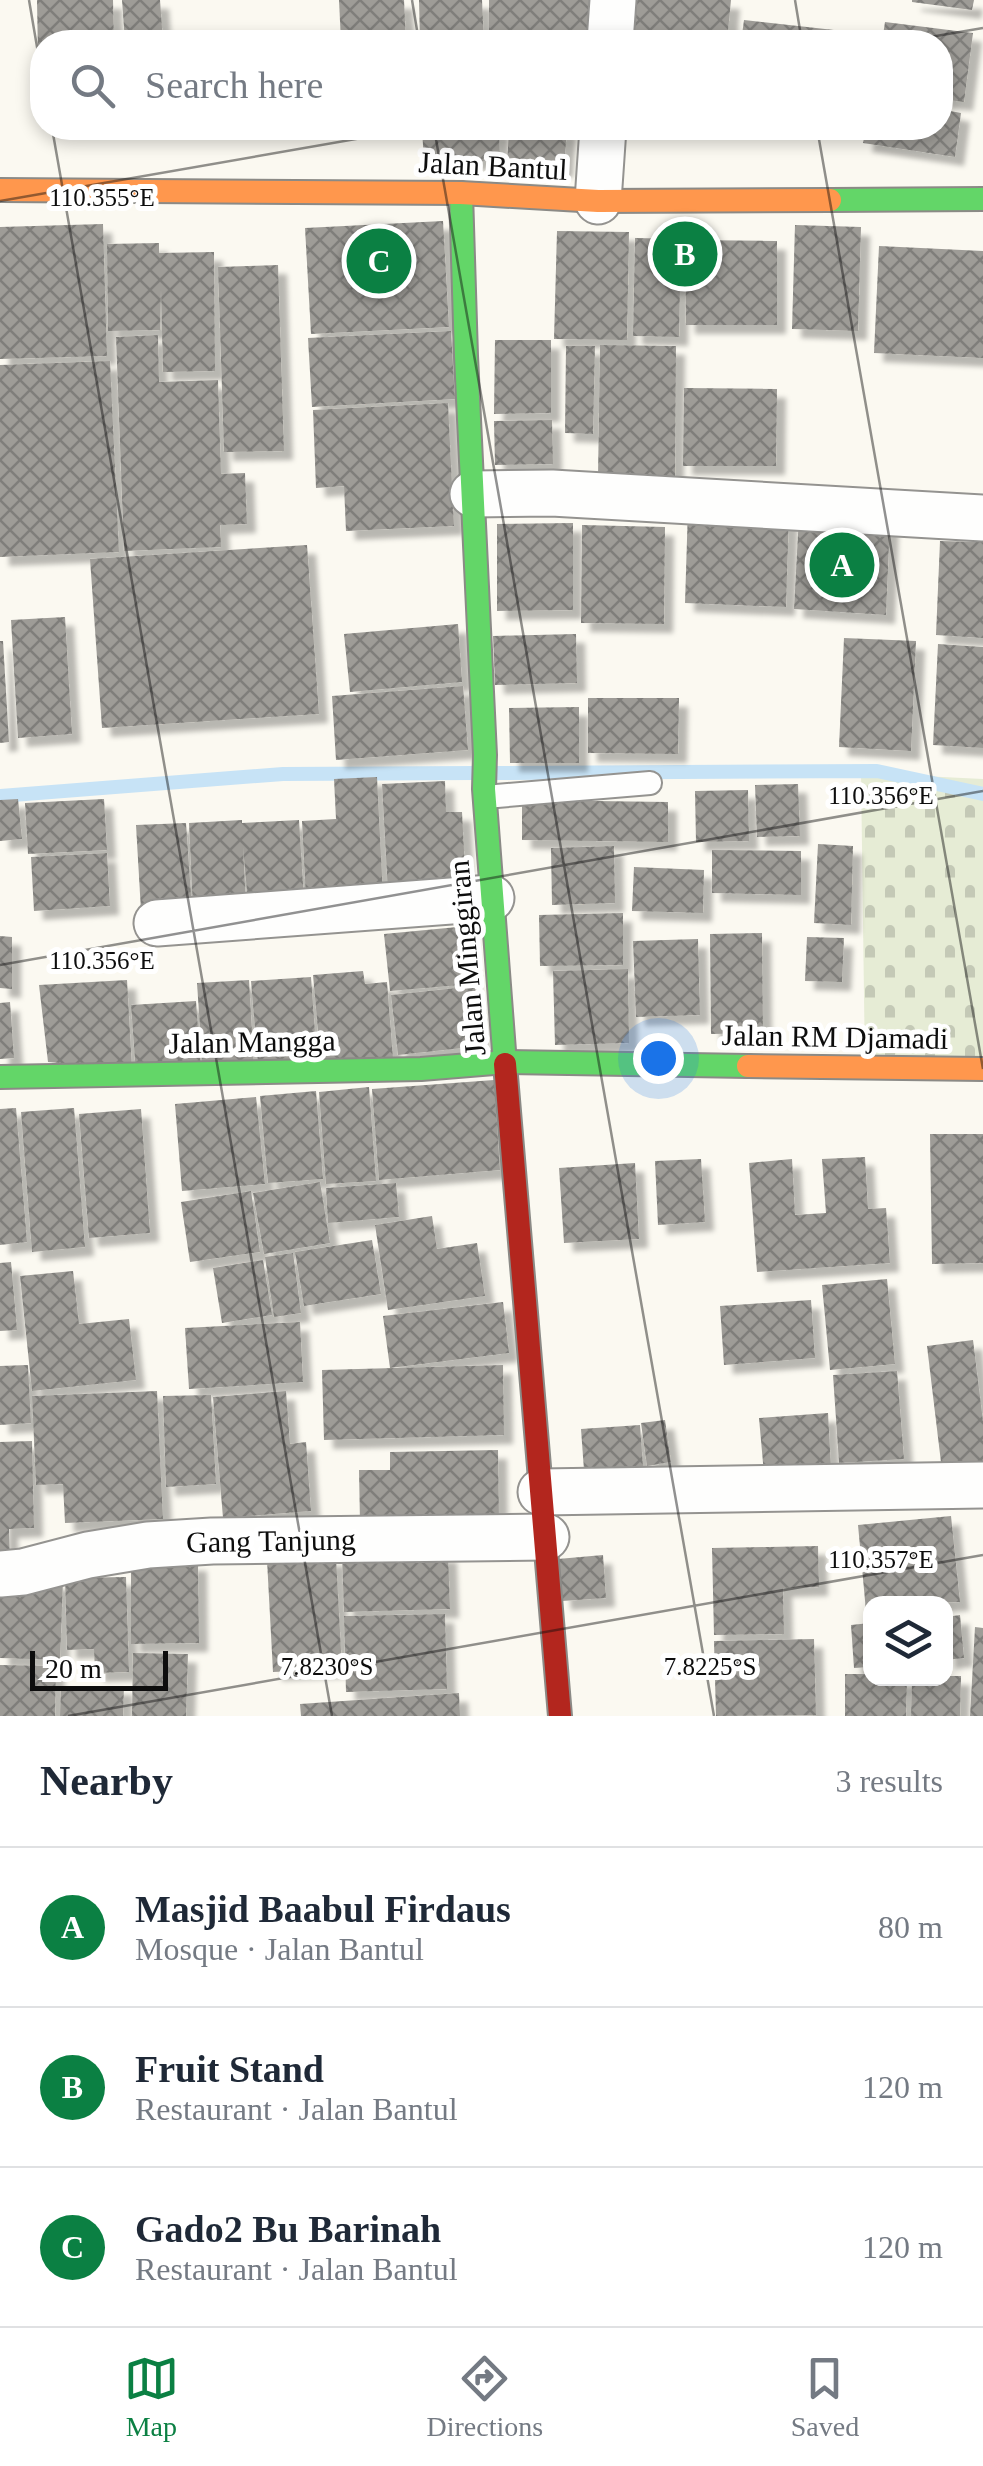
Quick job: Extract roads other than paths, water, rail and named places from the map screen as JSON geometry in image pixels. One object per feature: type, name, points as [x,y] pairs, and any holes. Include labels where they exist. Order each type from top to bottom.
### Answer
[{"type":"street","points":[[611,30],[614,0]]},
{"type":"street","points":[[598,201],[602,140]]},
{"type":"street","name":"Jalan Bantul","points":[[0,190],[461,192],[598,201],[983,200]]},
{"type":"street","name":"Jalan Minggiran","points":[[461,192],[491,898],[560,1716]]},
{"type":"street","points":[[473,494],[552,494],[983,518]]},
{"type":"street","points":[[158,923],[491,898]]},
{"type":"street","name":"Jalan RM Djamadi","points":[[506,1062],[983,1070]]},
{"type":"street","name":"Jalan Mangga","points":[[0,1078],[421,1069],[506,1062]]},
{"type":"street","points":[[541,1492],[983,1485]]},
{"type":"street","name":"Gang Tanjung","points":[[0,1574],[148,1545],[546,1537]]},
{"type":"lane","points":[[485,793],[650,783]]},
{"type":"waterway","points":[[496,773],[877,771],[983,794]]},
{"type":"waterway","points":[[0,796],[283,774],[475,773]]},
{"type":"place","name":"Fruit Stand","points":[[685,254]]},
{"type":"place","name":"Gado2 Bu Barinah","points":[[379,261]]},
{"type":"place","name":"Masjid Baabul Firdaus","points":[[842,565]]}]
